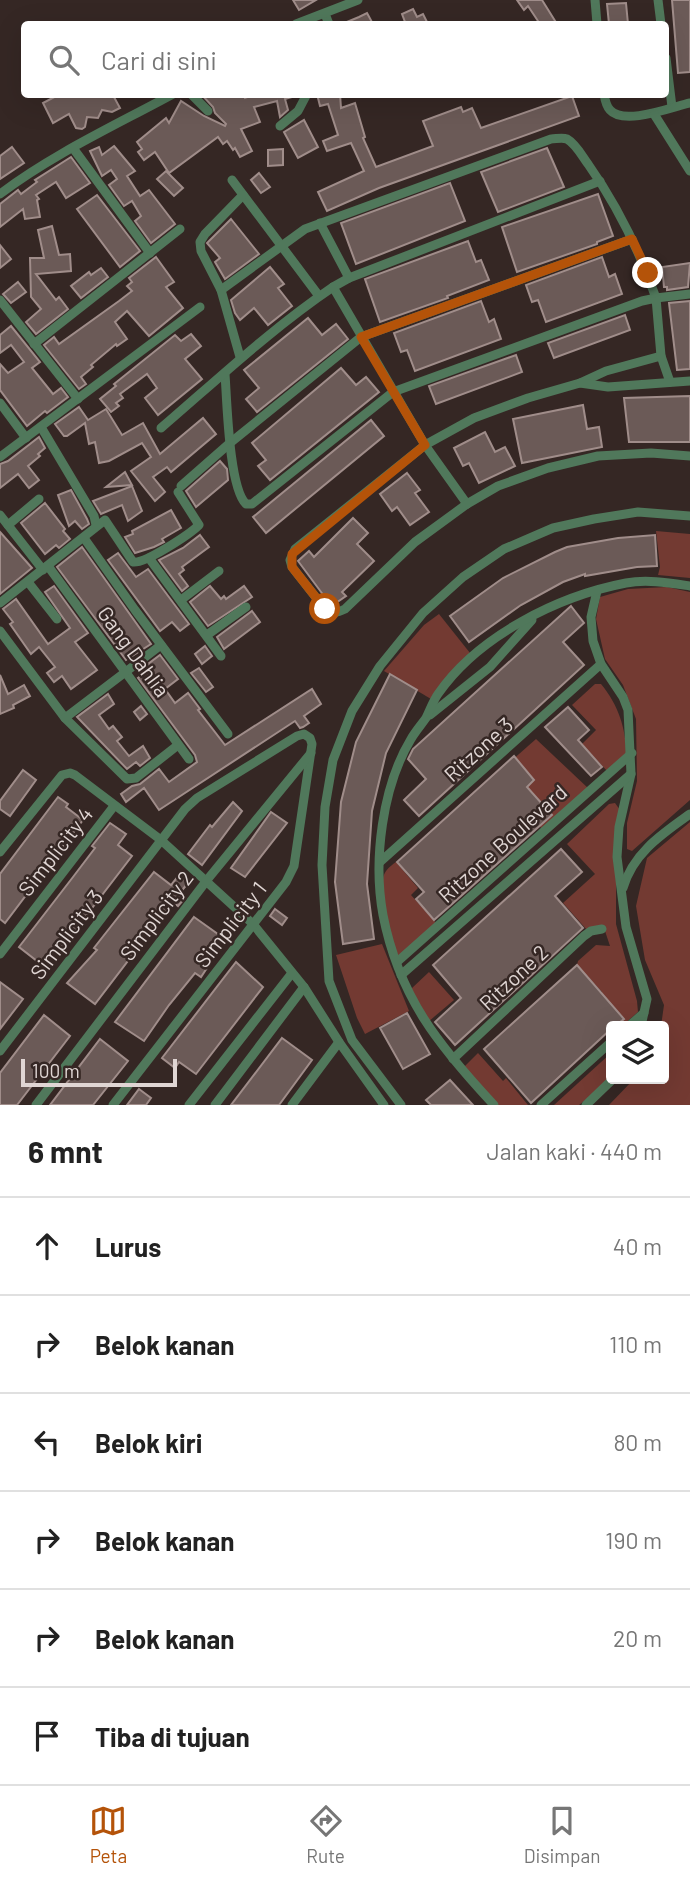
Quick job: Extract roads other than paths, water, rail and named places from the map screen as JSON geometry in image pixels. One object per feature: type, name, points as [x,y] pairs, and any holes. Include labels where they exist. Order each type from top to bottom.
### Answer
[{"type":"street","points":[[305,21],[358,0]]},
{"type":"street","points":[[595,0],[597,21]]},
{"type":"street","points":[[658,0],[661,21]]},
{"type":"street","points":[[325,14],[328,21]]},
{"type":"street","points":[[669,82],[672,107]]},
{"type":"street","points":[[0,194],[23,177],[73,148],[166,98]]},
{"type":"street","points":[[195,98],[208,111]]},
{"type":"street","points":[[280,126],[298,111],[305,98]]},
{"type":"street","points":[[605,98],[608,109],[617,115],[654,114],[690,103]]},
{"type":"street","points":[[654,114],[690,171]]},
{"type":"street","points":[[222,290],[305,229],[551,139],[567,139],[575,145],[600,181],[632,239],[656,298],[661,356],[670,382]]},
{"type":"street","points":[[681,153],[690,144]]},
{"type":"street","points":[[73,148],[150,253]]},
{"type":"street","points":[[232,180],[319,296]]},
{"type":"street","points":[[161,428],[225,374],[240,357],[333,287],[349,278],[600,181]]},
{"type":"street","points":[[240,357],[222,290],[201,251],[200,242],[243,195]]},
{"type":"street","points":[[320,223],[349,278]]},
{"type":"street","points":[[34,344],[180,229]]},
{"type":"street","points":[[0,603],[84,538],[96,525],[107,520],[133,562],[139,563],[199,525],[180,489],[230,443],[361,337],[632,239]]},
{"type":"street","points":[[333,287],[425,445],[467,504]]},
{"type":"street","points":[[225,374],[230,443],[238,494],[246,504],[252,505],[393,392],[656,298],[690,294]]},
{"type":"street","points":[[0,300],[78,399]]},
{"type":"street","points":[[0,457],[200,307]]},
{"type":"street","points":[[661,356],[606,371],[580,383],[474,418],[425,445],[295,549],[290,560],[292,567],[325,609],[330,613],[337,613],[345,609],[415,542],[467,504],[498,486],[548,468],[598,456],[651,453],[690,456]]},
{"type":"street","points":[[580,383],[608,387],[690,381]]},
{"type":"street","points":[[0,403],[26,438]]},
{"type":"street","points":[[40,427],[94,516],[96,525]]},
{"type":"street","points":[[8,525],[39,499]]},
{"type":"street","points":[[401,1105],[352,1040],[328,981],[322,865],[325,807],[333,760],[352,711],[380,666],[423,613],[463,577],[504,549],[553,528],[594,519],[638,512],[690,516]]},
{"type":"street","name":"Gang Dahlia","points":[[0,515],[46,568],[189,759]]},
{"type":"street","points":[[84,538],[228,734]]},
{"type":"street","points":[[149,558],[221,656]]},
{"type":"street","points":[[181,600],[219,571]]},
{"type":"street","points":[[28,582],[57,619]]},
{"type":"street","points":[[494,1105],[435,1038],[401,975],[383,915],[380,862],[383,820],[391,784],[410,741],[426,718],[437,694],[472,656],[514,625],[566,601],[629,583],[664,582],[690,586]]},
{"type":"street","points":[[597,591],[591,617],[593,641],[601,664],[624,697],[628,710],[631,774],[619,827],[617,857],[626,926],[647,999],[642,1021]]},
{"type":"street","points":[[206,635],[246,607]]},
{"type":"street","points":[[426,718],[490,667],[537,615]]},
{"type":"street","points":[[0,631],[65,718],[130,780],[178,745]]},
{"type":"street","points":[[65,718],[161,645]]},
{"type":"street","name":"Ritzone 3","points":[[380,862],[601,664]]},
{"type":"street","name":"Simplicity 3","points":[[0,1051],[162,840],[175,819],[197,798],[297,736],[304,734],[310,738]]},
{"type":"street","name":"Simplicity 1","points":[[113,1105],[286,882],[294,866],[311,753],[310,738]]},
{"type":"street","name":"Simplicity 2","points":[[36,1105],[207,880],[311,753]]},
{"type":"street","name":"Ritzone Boulevard","points":[[397,962],[632,753]]},
{"type":"street","name":"Ritzone Boulevard","points":[[401,975],[631,774]]},
{"type":"street","points":[[0,852],[62,775],[75,775],[162,840],[253,925],[304,988],[373,1101],[384,1105]]},
{"type":"street","name":"Simplicity 4","points":[[0,954],[114,806]]},
{"type":"street","points":[[621,893],[643,851],[690,814]]},
{"type":"street","name":"Ritzone 2","points":[[453,1059],[584,936],[591,931],[602,929]]},
{"type":"street","points":[[189,1105],[292,973]]},
{"type":"street","points":[[215,1105],[304,988]]},
{"type":"street","points":[[635,1021],[644,1013]]},
{"type":"street","points":[[292,1105],[339,1042]]},
{"type":"street","points":[[541,1105],[606,1046]]},
{"type":"street","points":[[586,1105],[608,1084]]}]
